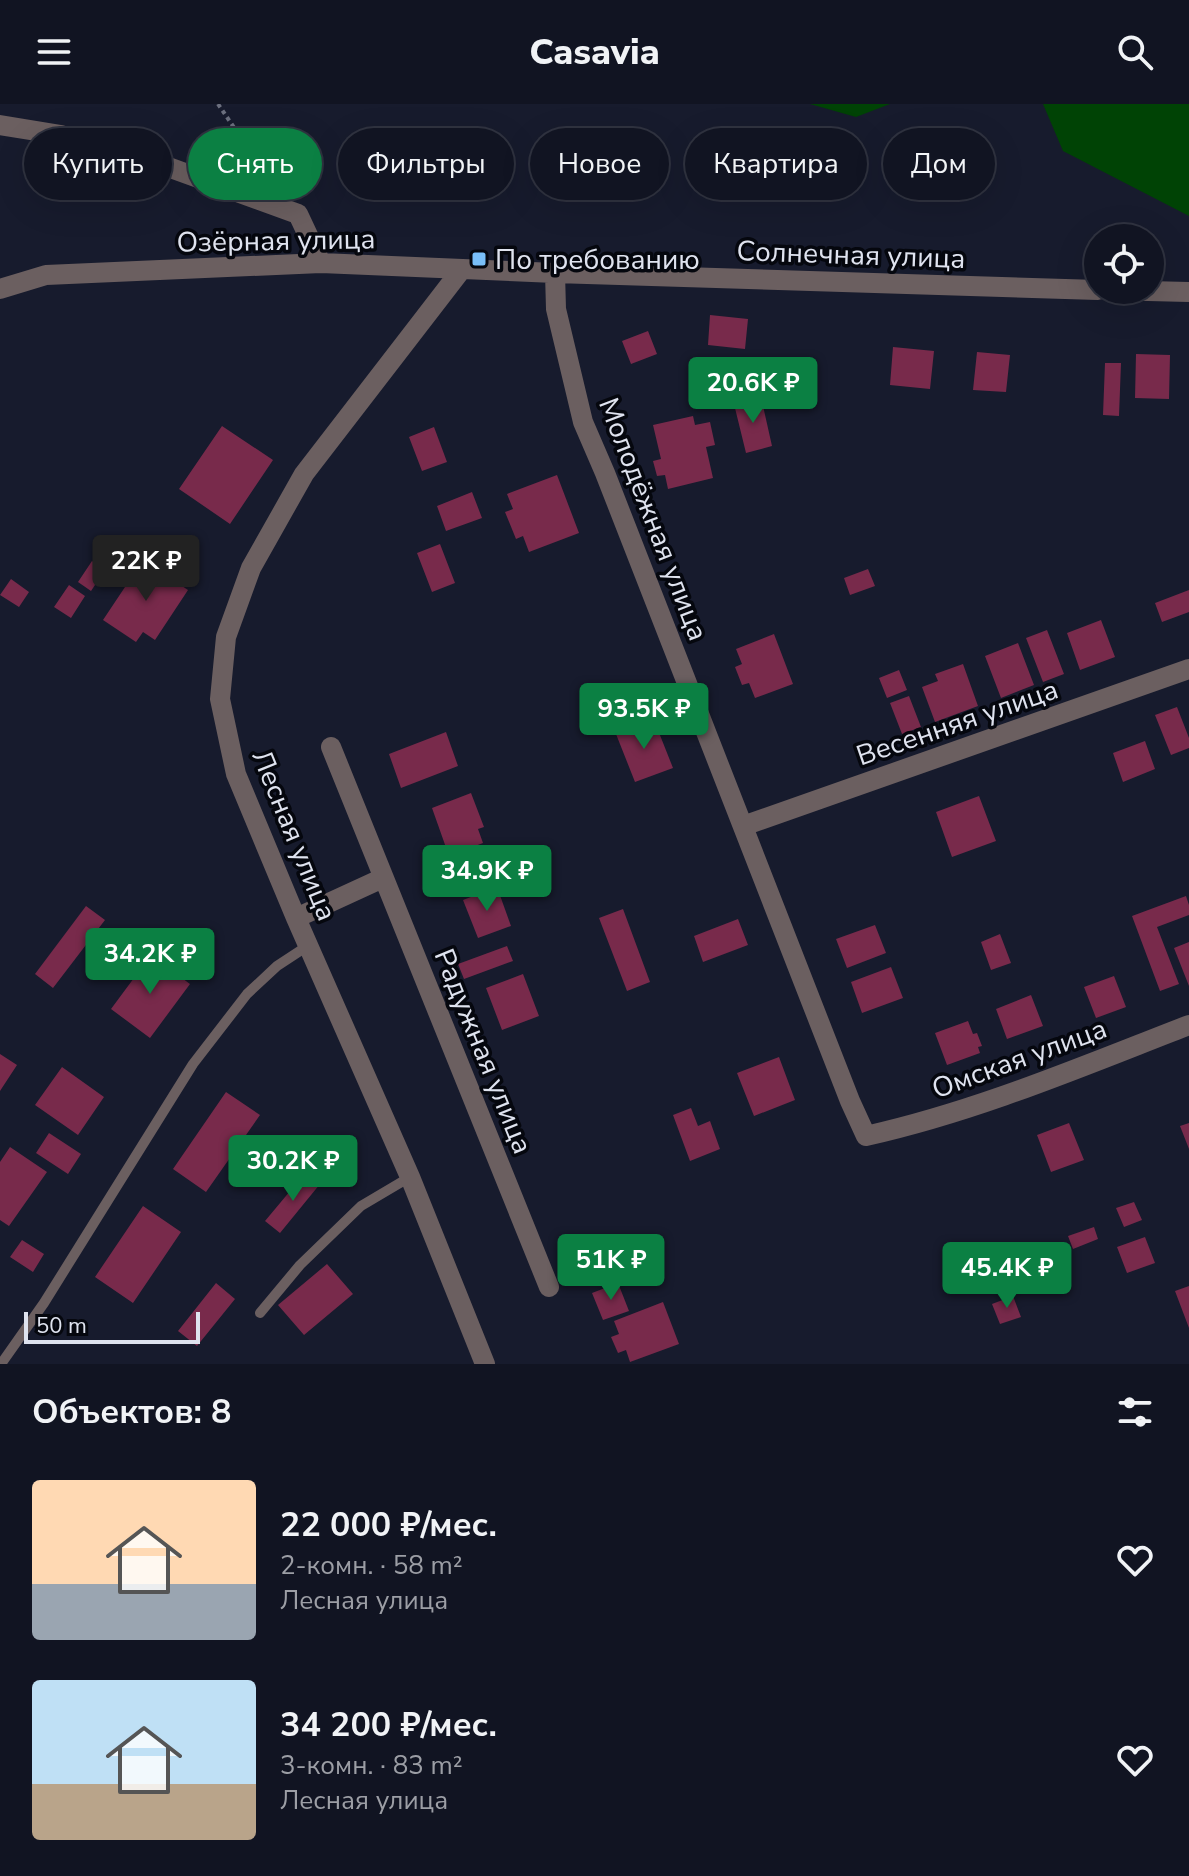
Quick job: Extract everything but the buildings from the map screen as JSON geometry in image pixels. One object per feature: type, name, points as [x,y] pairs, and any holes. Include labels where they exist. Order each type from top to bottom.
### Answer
[{"type":"street","points":[[0,125],[61,135],[157,163],[298,214],[321,263]]},
{"type":"street","name":"Озёрная улица","points":[[0,289],[46,275],[321,263],[555,273]]},
{"type":"street","name":"Лесная улица","points":[[462,269],[304,474],[251,568],[226,637],[220,699],[236,774],[410,1177],[485,1364]]},
{"type":"street","name":"Солнечная улица","points":[[555,273],[1084,290]]},
{"type":"street","name":"Молодёжная улица","points":[[555,273],[556,309],[583,422],[866,1136]]},
{"type":"street","points":[[1164,291],[1189,292]]},
{"type":"street","name":"Весенняя улица","points":[[743,826],[1189,669]]},
{"type":"street","name":"Радужная улица","points":[[331,747],[549,1287]]},
{"type":"street","points":[[296,918],[383,878]]},
{"type":"street","name":"Омская улица","points":[[866,1136],[1001,1098],[1189,1025]]},
{"type":"lane","points":[[1,1364],[44,1303],[193,1064],[247,994],[277,966],[309,945]]},
{"type":"lane","points":[[260,1313],[300,1265],[361,1206],[410,1177]]},
{"type":"path","points":[[218,104],[298,214]]},
{"type":"green space","points":[[810,104],[890,104],[856,117]]},
{"type":"green space","points":[[1043,104],[1189,104],[1189,216],[1063,151]]},
{"type":"place","name":"По требованию","points":[[479,259]]}]
